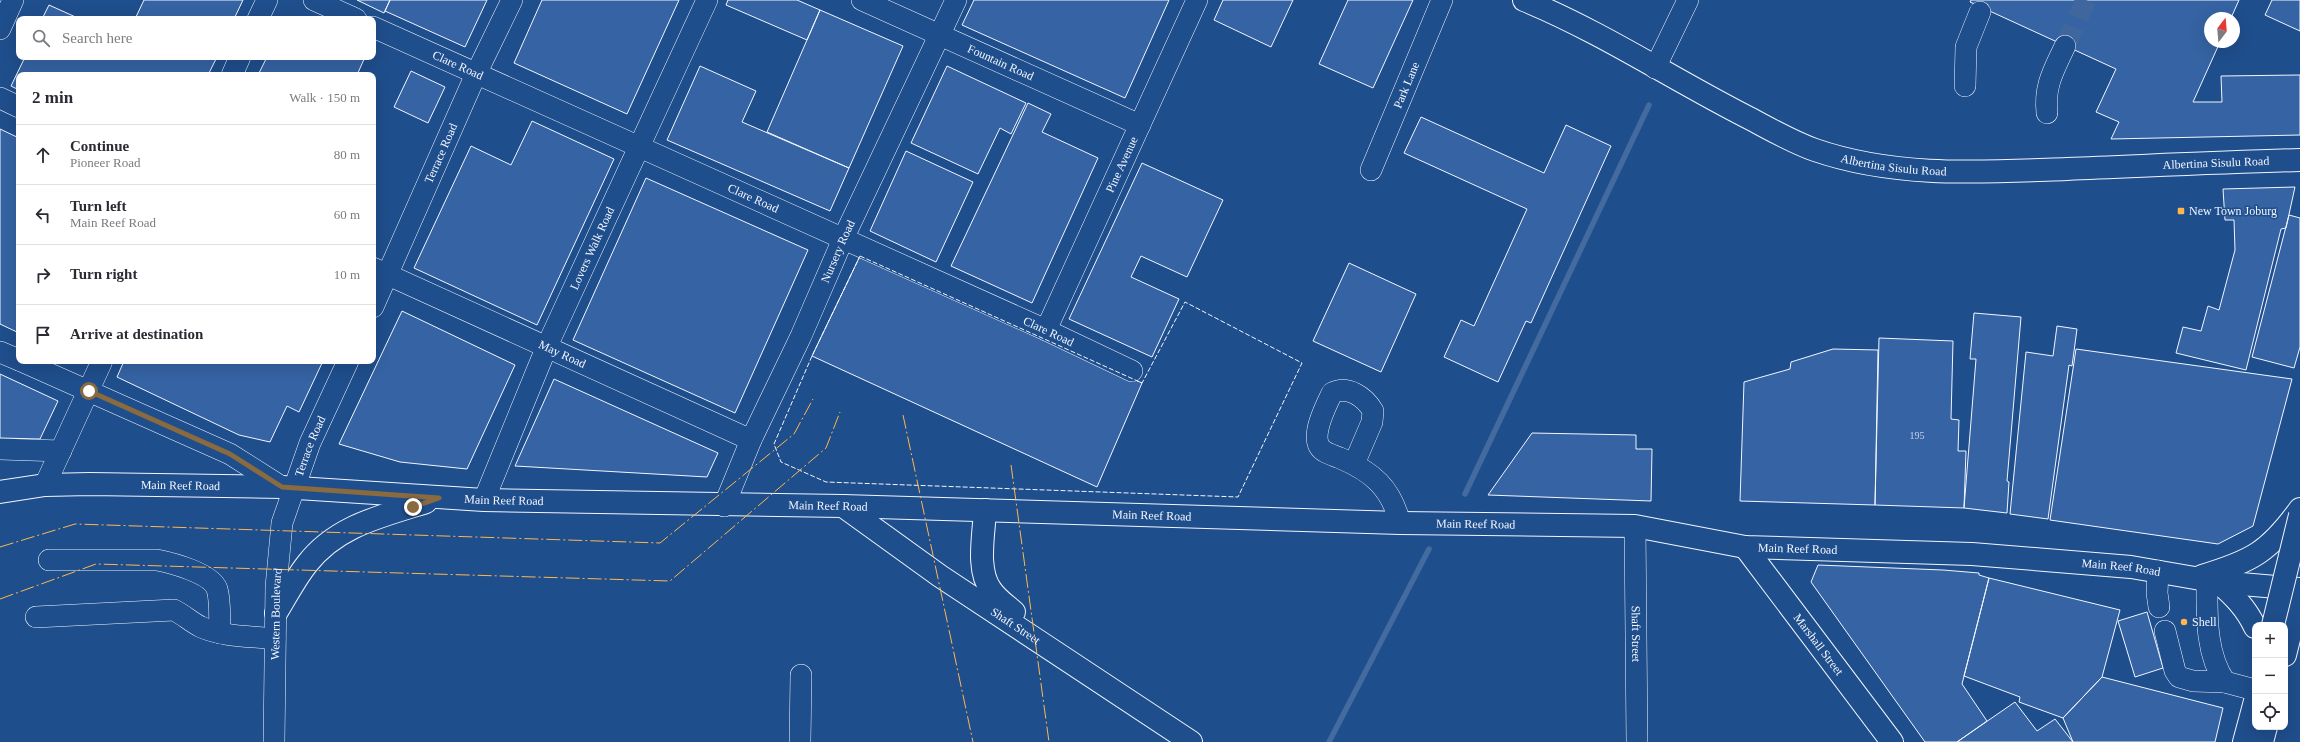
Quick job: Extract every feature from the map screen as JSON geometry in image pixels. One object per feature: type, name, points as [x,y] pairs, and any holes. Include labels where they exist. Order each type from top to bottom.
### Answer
[{"type":"main road","name":"Albertina Sisulu Road","points":[[1524,0],[1559,14],[1710,98],[1814,150],[1856,162],[1894,168],[1964,173],[2299,161]]},
{"type":"main road","name":"Main Reef Road","points":[[0,492],[45,485],[90,484],[288,487],[484,500],[724,506],[843,506],[1400,523],[1635,526],[1745,547],[1972,554],[2158,571],[2297,591]]},
{"type":"main road","points":[[276,613],[307,564],[327,544],[353,527],[375,517],[439,498]]},
{"type":"main road","name":"Shaft Street","points":[[843,506],[940,576],[1191,742]]},
{"type":"main road","points":[[2207,579],[2271,545],[2300,509]]},
{"type":"main road","points":[[985,510],[983,569],[990,589],[998,599],[1038,630],[1056,652]]},
{"type":"main road","points":[[2274,622],[2300,515]]},
{"type":"main road","name":"Marshall Street","points":[[1745,547],[1892,742]]},
{"type":"main road","points":[[2207,579],[2237,598],[2252,622]]},
{"type":"main road","points":[[2288,639],[2297,591]]},
{"type":"main road","points":[[2288,653],[2300,645]]},
{"type":"main road","points":[[2244,742],[2252,711]]},
{"type":"main road","points":[[2262,742],[2265,730]]},
{"type":"street","points":[[0,29],[13,0]]},
{"type":"street","points":[[259,16],[267,0]]},
{"type":"street","points":[[314,0],[349,16]]},
{"type":"street","name":"Terrace Road","points":[[376,294],[381,271],[512,0]]},
{"type":"street","name":"Lovers Walk Road","points":[[484,500],[547,346],[706,0]]},
{"type":"street","name":"Fountain Road","points":[[862,0],[1140,125]]},
{"type":"street","name":"Nursery Road","points":[[724,506],[751,440],[801,336],[843,239],[941,35],[956,0]]},
{"type":"street","name":"Pine Avenue","points":[[1046,330],[1197,0]]},
{"type":"street","name":"Park Lane","points":[[1371,170],[1442,0]]},
{"type":"street","points":[[1655,68],[1688,0]]},
{"type":"street","points":[[1965,86],[1966,47],[1980,12]]},
{"type":"street","name":"Clare Road","points":[[376,28],[1046,330],[1132,371]]},
{"type":"street","points":[[2047,113],[2045,97],[2048,81],[2065,46]]},
{"type":"street","points":[[233,72],[239,60]]},
{"type":"street","points":[[0,98],[16,106]]},
{"type":"street","name":"May Road","points":[[381,271],[751,440]]},
{"type":"street","points":[[0,352],[16,359]]},
{"type":"street","points":[[27,364],[230,454],[288,487]]},
{"type":"street","points":[[45,485],[101,364]]},
{"type":"street","name":"Terrace Road","points":[[288,487],[347,364]]},
{"type":"street","points":[[0,449],[61,451]]},
{"type":"street","points":[[1354,464],[1378,482],[1389,494],[1395,504],[1400,523]]},
{"type":"street","name":"Western Boulevard","points":[[274,742],[276,613],[281,530],[288,487]]},
{"type":"street","name":"Shaft Street","points":[[1635,526],[1637,742]]},
{"type":"street","points":[[2283,622],[2297,591],[2300,559]]},
{"type":"street","points":[[49,560],[157,560],[171,563],[202,575],[213,582],[217,590],[220,633]]},
{"type":"street","points":[[2158,571],[2157,593],[2159,607]]},
{"type":"street","points":[[2207,579],[2207,619],[2214,662],[2225,682]]},
{"type":"street","points":[[36,617],[174,610],[202,627],[220,633],[275,639]]},
{"type":"street","points":[[2165,631],[2175,671],[2179,677],[2193,681],[2225,682],[2252,689]]},
{"type":"street","points":[[800,742],[801,675]]},
{"type":"street","points":[[2254,742],[2256,730]]},
{"type":"building","points":[[144,0],[243,0],[235,16],[136,16]]},
{"type":"building","points":[[357,0],[390,0],[384,13]]},
{"type":"building","points":[[390,0],[487,0],[465,47],[385,11]]},
{"type":"building","points":[[542,0],[679,0],[627,114],[514,63]]},
{"type":"building","points":[[728,0],[797,0],[820,10],[807,40],[726,5]]},
{"type":"building","points":[[974,0],[1169,0],[1125,98],[962,25]]},
{"type":"building","points":[[1223,0],[1293,0],[1271,47],[1214,20]]},
{"type":"building","points":[[1348,0],[1413,0],[1373,88],[1319,64]]},
{"type":"building","points":[[1971,0],[2239,0],[2234,12],[2204,12],[2204,48],[2217,48],[2193,102],[2222,102],[2221,76],[2300,75],[2300,135],[2111,139],[2119,122],[2096,112],[2116,69],[1970,2]]},
{"type":"building","points":[[2272,0],[2300,0],[2300,31],[2265,15]]},
{"type":"building","points":[[49,5],[73,16],[44,16]]},
{"type":"building","points":[[820,10],[903,46],[849,168],[767,132]]},
{"type":"building","points":[[24,60],[216,60],[210,72],[18,72]]},
{"type":"building","points":[[266,60],[364,60],[358,72],[260,72]]},
{"type":"building","points":[[700,66],[756,91],[742,122],[849,168],[830,211],[667,140]]},
{"type":"building","points":[[947,66],[1026,103],[1011,134],[1000,128],[978,174],[911,143]]},
{"type":"building","points":[[411,71],[445,87],[428,123],[394,107]]},
{"type":"building","points":[[16,76],[16,88],[11,86]]},
{"type":"building","points":[[1028,103],[1051,114],[1042,132],[1098,158],[1032,303],[951,266]]},
{"type":"building","points":[[1421,117],[1544,173],[1566,125],[1611,146],[1531,323],[1526,321],[1498,382],[1444,357],[1461,320],[1474,326],[1527,209],[1404,153]]},
{"type":"building","points":[[532,121],[614,159],[537,325],[414,268],[471,146],[511,165]]},
{"type":"building","points":[[0,129],[16,137],[16,332],[0,324]]},
{"type":"building","points":[[906,151],[973,182],[936,262],[870,231]]},
{"type":"building","points":[[1142,163],[1223,200],[1187,277],[1141,256],[1131,277],[1179,299],[1152,357],[1069,319]]},
{"type":"building","points":[[646,178],[808,250],[735,413],[573,340]]},
{"type":"building","points":[[2295,187],[2286,228],[2281,229],[2246,370],[2176,353],[2183,327],[2201,331],[2208,306],[2219,310],[2235,250],[2234,220],[2225,220],[2223,189]]},
{"type":"building","points":[[2289,215],[2300,218],[2300,347],[2294,368],[2252,357]]},
{"type":"building","points":[[860,256],[1142,383],[1097,487],[812,356]]},
{"type":"building","points":[[1349,263],[1416,294],[1381,372],[1313,341]]},
{"type":"building","points":[[402,311],[515,365],[467,469],[400,462],[339,444]]},
{"type":"building","points":[[1974,313],[2021,317],[2007,481],[2009,482],[2007,513],[1964,508],[1976,359],[1970,359]]},
{"type":"building","points":[[2057,326],[2077,329],[2072,366],[2069,365],[2048,519],[2010,514],[2026,352],[2053,356]]},
{"type":"building","points":[[1879,338],[1953,341],[1951,419],[1959,420],[1958,451],[1966,451],[1964,508],[1875,505]]},
{"type":"building","points":[[1833,349],[1878,350],[1875,505],[1740,501],[1744,382],[1790,369],[1791,362]]},
{"type":"building","points":[[2076,349],[2292,379],[2253,526],[2218,544],[2050,520]]},
{"type":"building","points":[[123,364],[322,364],[299,412],[287,406],[270,442],[239,435],[117,377]]},
{"type":"building","points":[[0,374],[58,401],[40,439],[0,438]]},
{"type":"building","points":[[554,379],[718,453],[707,477],[515,466]]},
{"type":"building","points":[[1532,433],[1636,435],[1636,449],[1652,449],[1651,501],[1488,495]]},
{"type":"building","points":[[1818,565],[1943,570],[1979,573],[1979,575],[1989,578],[1962,684],[1987,721],[1957,742],[1925,742],[1811,582]]},
{"type":"building","points":[[1989,578],[2120,610],[2102,677],[2063,718],[2019,702],[2020,697],[1964,676]]},
{"type":"building","points":[[2147,612],[2163,668],[2135,677],[2118,621]]},
{"type":"building","points":[[2102,677],[2223,708],[2215,742],[2073,742],[2063,718]]},
{"type":"building","points":[[2015,702],[2037,731],[2055,719],[2073,742],[1957,742]]},
{"type":"waterway","points":[[1465,494],[1649,105]]},
{"type":"waterway","points":[[1329,742],[1429,549]]},
{"type":"tunnel","points":[[2065,46],[2086,0]]},
{"type":"fence","points":[[860,256],[1142,383],[1185,302],[1302,363],[1238,497],[826,482],[781,462],[774,444],[812,356],[860,256]]},
{"type":"power","points":[[0,547],[75,524],[660,543],[794,434],[813,399]]},
{"type":"power","points":[[0,599],[96,564],[670,581],[826,448],[840,412]]},
{"type":"power","points":[[903,415],[973,742]]},
{"type":"power","points":[[1011,465],[1049,742]]},
{"type":"place","name":"New Town Joburg","points":[[2181,211]]},
{"type":"place","name":"Shell","points":[[2184,622]]},
{"type":"route","points":[[89,391],[230,454],[250,465],[282,487],[439,498],[413,507]]}]
